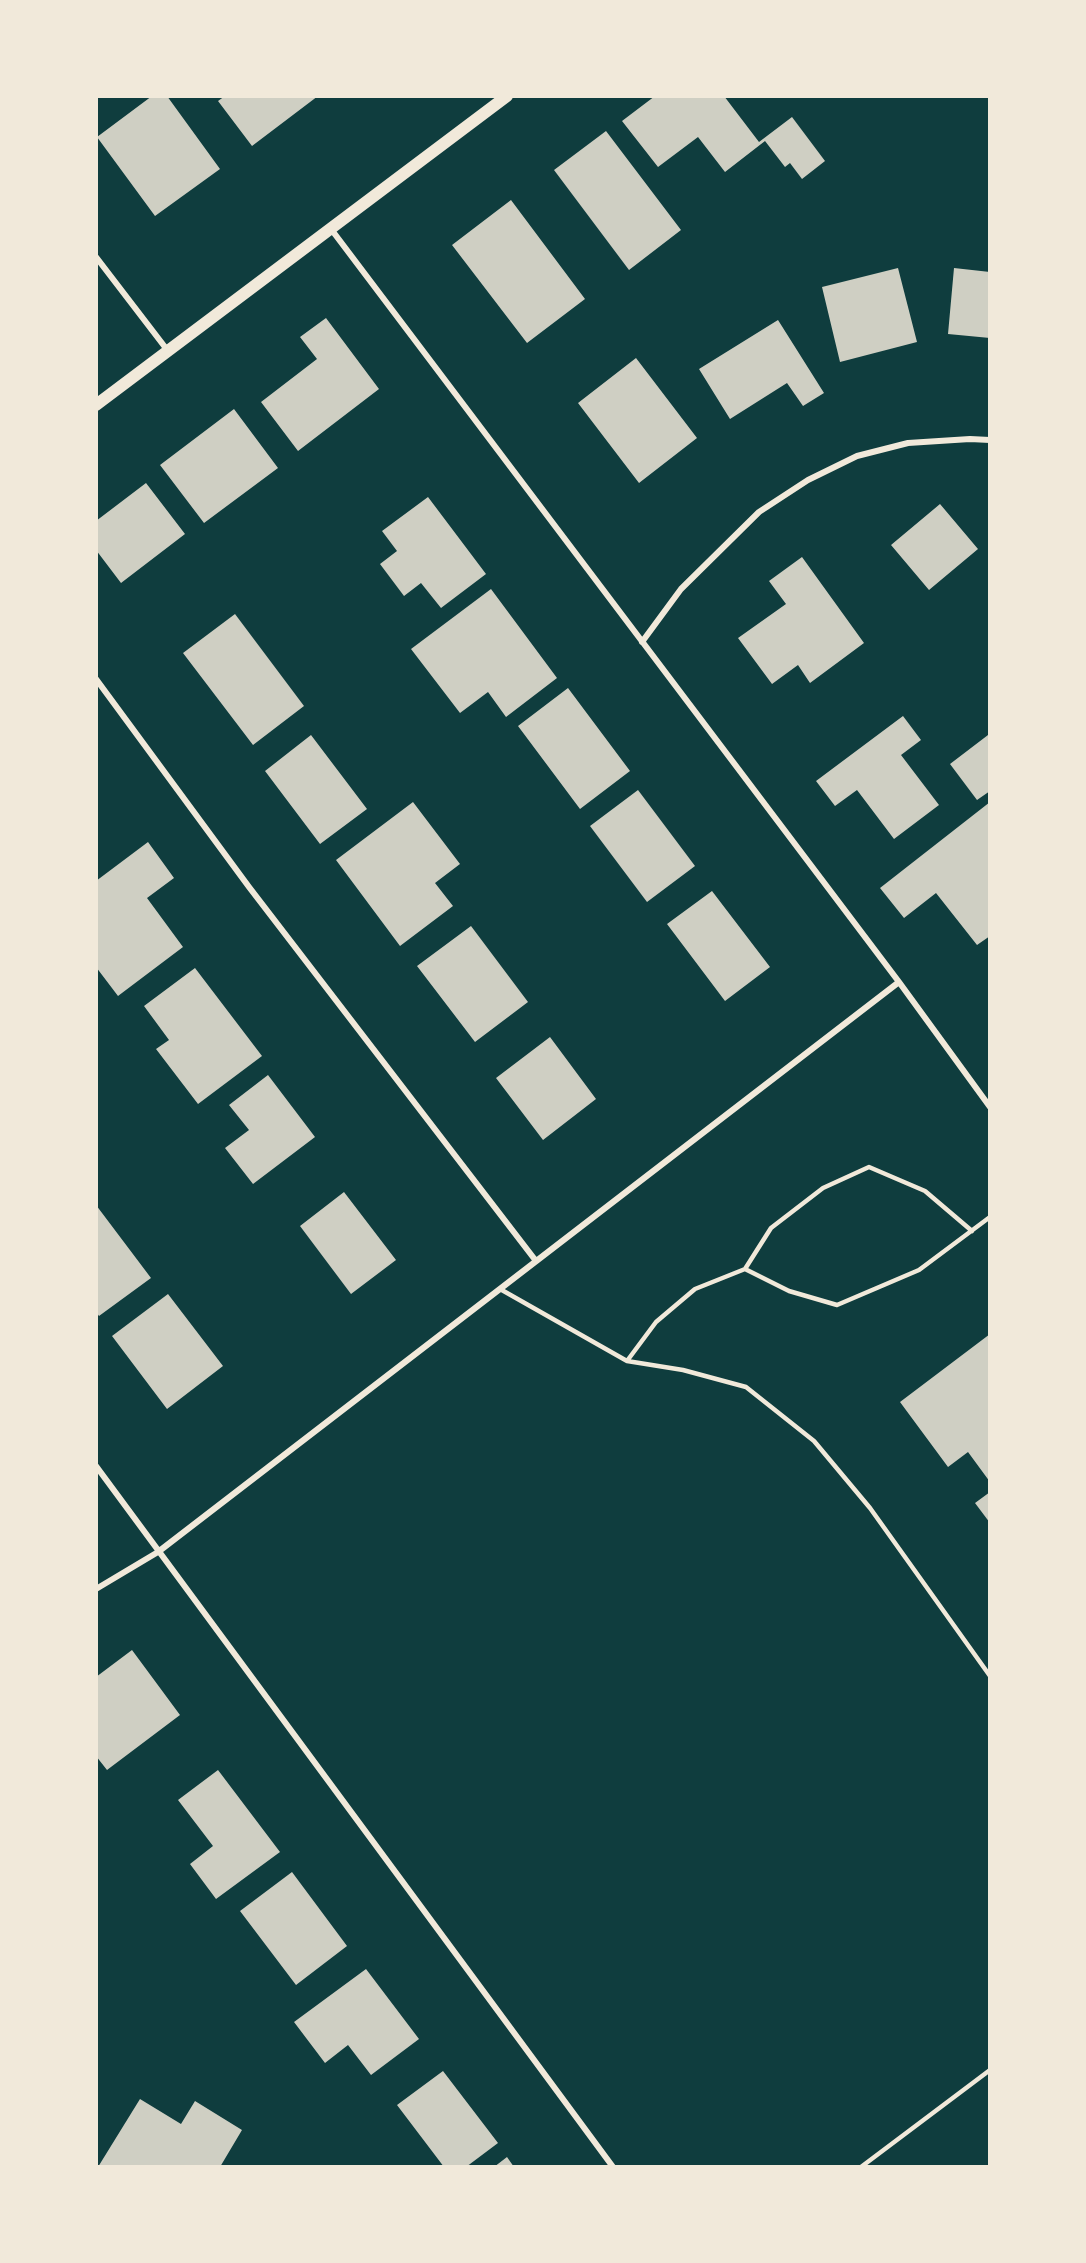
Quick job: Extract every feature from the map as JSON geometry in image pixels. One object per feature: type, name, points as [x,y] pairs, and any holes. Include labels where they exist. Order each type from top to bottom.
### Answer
[{"type":"main road","points":[[96,405],[507,96]]},
{"type":"street","points":[[331,229],[990,1107]]},
{"type":"street","points":[[96,257],[168,351]]},
{"type":"street","points":[[642,642],[681,589],[759,512],[808,480],[857,456],[908,443],[970,439],[990,441]]},
{"type":"street","points":[[96,679],[249,887],[536,1261]]},
{"type":"street","points":[[96,1589],[158,1552],[898,982]]},
{"type":"street","points":[[96,1466],[613,2167]]},
{"type":"lane","points":[[627,1361],[656,1322],[695,1289],[745,1269],[771,1228],[824,1188],[869,1167],[925,1191],[972,1231]]},
{"type":"lane","points":[[745,1269],[789,1291],[837,1305],[919,1269],[990,1217]]},
{"type":"lane","points":[[500,1289],[627,1361],[683,1370],[746,1387],[814,1441],[870,1508],[990,1676]]},
{"type":"lane","points":[[861,2167],[990,2070]]},
{"type":"building","points":[[152,96],[167,96],[220,169],[155,216],[97,137]]},
{"type":"building","points":[[225,96],[318,96],[252,146],[218,101]]},
{"type":"building","points":[[655,96],[724,96],[759,142],[792,117],[825,161],[802,179],[790,163],[785,167],[765,141],[725,172],[698,137],[658,167],[622,121]]},
{"type":"building","points":[[606,131],[681,230],[629,270],[554,170]]},
{"type":"building","points":[[511,200],[585,299],[527,343],[452,245]]},
{"type":"building","points":[[898,268],[917,342],[840,362],[822,287]]},
{"type":"building","points":[[954,268],[990,272],[990,338],[948,334]]},
{"type":"building","points":[[326,318],[379,389],[298,451],[261,402],[317,359],[300,337]]},
{"type":"building","points":[[778,320],[824,393],[803,406],[787,383],[730,419],[699,369]]},
{"type":"building","points":[[636,358],[697,438],[639,483],[578,403]]},
{"type":"building","points":[[234,409],[278,468],[204,523],[160,465]]},
{"type":"building","points":[[146,483],[185,534],[121,583],[96,550],[96,521]]},
{"type":"building","points":[[428,497],[486,574],[441,608],[421,583],[404,596],[380,564],[397,551],[382,531]]},
{"type":"building","points":[[940,504],[978,549],[929,590],[891,545]]},
{"type":"building","points":[[802,557],[864,643],[810,683],[798,665],[772,684],[738,638],[786,604],[769,581]]},
{"type":"building","points":[[491,589],[557,678],[506,717],[488,692],[460,713],[411,649]]},
{"type":"building","points":[[235,614],[304,706],[253,745],[183,653]]},
{"type":"building","points":[[568,688],[630,771],[580,809],[518,726]]},
{"type":"building","points":[[903,716],[921,740],[901,755],[939,805],[894,839],[857,790],[835,806],[816,781]]},
{"type":"building","points":[[311,735],[367,809],[320,844],[265,771]]},
{"type":"building","points":[[988,735],[990,737],[990,791],[977,800],[950,764]]},
{"type":"building","points":[[638,790],[695,866],[647,902],[590,826]]},
{"type":"building","points":[[413,802],[460,864],[435,883],[453,906],[400,946],[336,860]]},
{"type":"building","points":[[990,802],[990,936],[977,945],[936,893],[904,918],[880,888]]},
{"type":"building","points":[[148,842],[174,878],[147,898],[183,947],[118,996],[96,967],[96,881]]},
{"type":"building","points":[[712,891],[770,967],[725,1001],[667,924]]},
{"type":"building","points":[[471,926],[528,1002],[475,1042],[417,966]]},
{"type":"building","points":[[195,968],[262,1056],[198,1104],[156,1049],[169,1040],[144,1006]]},
{"type":"building","points":[[550,1037],[596,1099],[543,1140],[496,1078]]},
{"type":"building","points":[[268,1075],[315,1137],[253,1184],[225,1148],[249,1130],[229,1105]]},
{"type":"building","points":[[344,1192],[396,1260],[351,1294],[300,1226]]},
{"type":"building","points":[[96,1205],[151,1278],[99,1316],[96,1312]]},
{"type":"building","points":[[168,1294],[223,1366],[167,1409],[112,1336]]},
{"type":"building","points":[[990,1334],[990,1482],[968,1452],[948,1467],[900,1402]]},
{"type":"building","points":[[990,1492],[990,1523],[975,1503]]},
{"type":"building","points":[[132,1650],[180,1715],[107,1770],[96,1756],[96,1677]]},
{"type":"building","points":[[218,1770],[280,1852],[216,1899],[190,1864],[213,1846],[178,1800]]},
{"type":"building","points":[[292,1872],[347,1946],[296,1985],[240,1911]]},
{"type":"building","points":[[366,1969],[419,2039],[371,2075],[348,2045],[325,2063],[294,2022]]},
{"type":"building","points":[[443,2071],[498,2143],[466,2167],[444,2167],[397,2105]]},
{"type":"building","points":[[140,2099],[181,2124],[195,2101],[242,2130],[220,2167],[98,2167]]},
{"type":"building","points":[[507,2157],[514,2167],[494,2167]]}]
